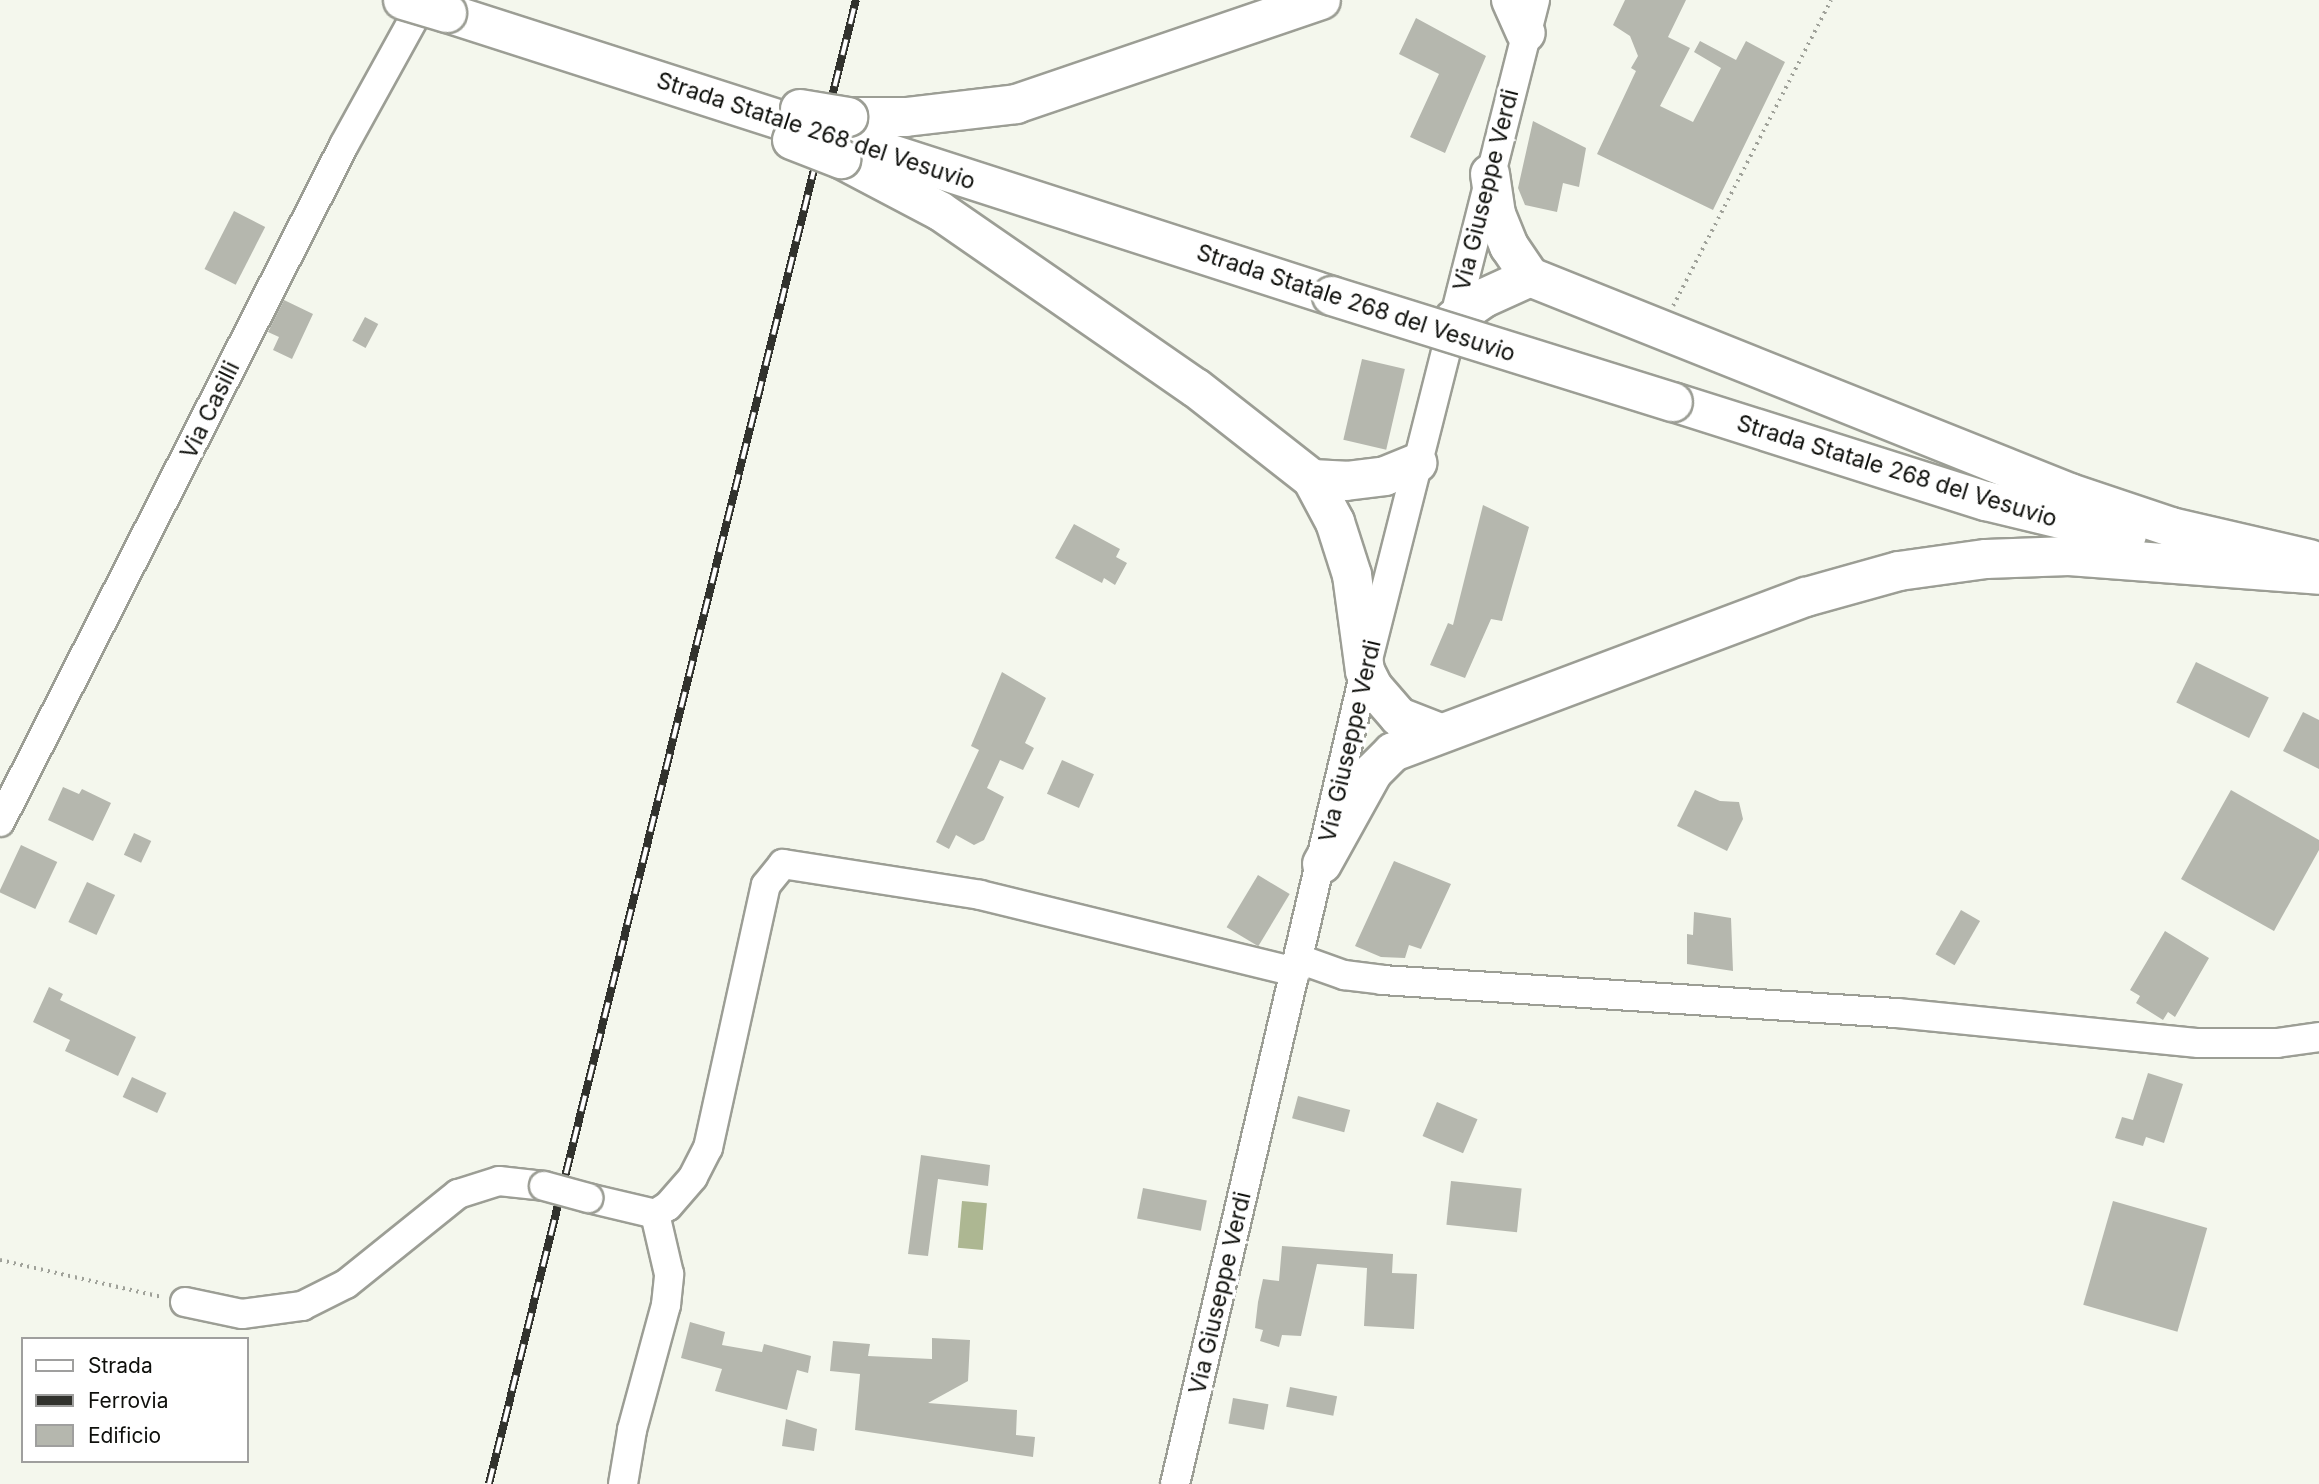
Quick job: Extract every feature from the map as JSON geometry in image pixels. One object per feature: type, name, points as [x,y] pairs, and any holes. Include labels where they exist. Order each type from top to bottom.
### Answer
[{"type":"highway","name":"Strada Statale 268 del Vesuvio","points":[[403,0],[436,7],[646,77],[704,108],[796,125]]},
{"type":"highway","points":[[845,138],[906,117],[1017,104],[1321,0]]},
{"type":"highway","points":[[561,50],[703,78],[796,125],[845,138],[940,211],[1196,388],[1311,479],[1335,522],[1352,575],[1365,671],[1384,703],[1399,717],[1440,733]]},
{"type":"highway","name":"Strada Statale 268 del Vesuvio","points":[[845,138],[1332,296],[2048,518],[2177,545],[2319,562]]},
{"type":"highway","points":[[1490,174],[1496,214],[1509,246],[1530,277],[2070,493],[2171,527],[2319,562]]},
{"type":"highway","points":[[1454,319],[1484,298],[1530,277]]},
{"type":"highway","points":[[1311,479],[1346,481],[1385,476],[1417,463]]},
{"type":"highway","points":[[1322,864],[1373,772],[1394,752],[1806,597],[1899,572],[1986,559],[2069,556],[2319,575]]},
{"type":"street","name":"Via Casilli","points":[[0,822],[344,145],[436,7]]},
{"type":"street","name":"Via Giuseppe Verdi","points":[[1175,1484],[1365,671],[1490,174],[1524,11]]},
{"type":"street","points":[[184,1302],[242,1314],[302,1306],[346,1284],[458,1194],[499,1181],[544,1186],[655,1213],[668,1206],[693,1177],[708,1149],[766,885],[783,864],[980,895],[1298,966],[1382,980],[1897,1013],[2199,1043],[2277,1043],[2319,1037]]},
{"type":"street","points":[[623,1484],[632,1430],[666,1305],[669,1274],[655,1213]]},
{"type":"path","points":[[1660,329],[1831,0]]},
{"type":"path","points":[[0,1260],[184,1302]]},
{"type":"shaded area","points":[[962,1201],[987,1203],[983,1250],[958,1248]]},
{"type":"building","points":[[1625,0],[1686,0],[1668,37],[1690,48],[1660,106],[1693,122],[1721,68],[1694,52],[1700,41],[1736,60],[1746,41],[1785,62],[1713,210],[1597,154],[1636,71],[1631,68],[1638,56],[1630,36],[1613,25]]},
{"type":"building","points":[[1416,18],[1486,56],[1445,153],[1410,137],[1439,74],[1399,54]]},
{"type":"building","points":[[1533,121],[1586,148],[1579,187],[1563,183],[1557,212],[1525,205],[1518,188]]},
{"type":"building","points":[[234,211],[265,227],[236,285],[204,269]]},
{"type":"building","points":[[284,300],[313,314],[292,359],[273,350],[279,337],[268,332]]},
{"type":"building","points":[[365,317],[378,324],[366,348],[352,341]]},
{"type":"building","points":[[1362,359],[1405,369],[1386,450],[1343,440]]},
{"type":"building","points":[[1483,505],[1529,527],[1502,621],[1491,619],[1465,678],[1430,665],[1448,623],[1453,625]]},
{"type":"building","points":[[1074,524],[1120,549],[1116,557],[1127,563],[1115,585],[1104,578],[1102,583],[1055,558]]},
{"type":"building","points":[[2196,662],[2269,698],[2249,738],[2176,702]]},
{"type":"building","points":[[1002,672],[1046,698],[1025,743],[1034,748],[1023,770],[1000,760],[987,788],[1004,797],[984,840],[974,845],[956,835],[949,849],[936,842],[979,750],[971,746]]},
{"type":"building","points":[[2303,712],[2319,720],[2319,769],[2283,751]]},
{"type":"building","points":[[1062,760],[1094,774],[1079,808],[1047,794]]},
{"type":"building","points":[[63,787],[79,794],[82,789],[111,803],[93,841],[48,820]]},
{"type":"building","points":[[1695,790],[1720,801],[1739,802],[1743,819],[1727,851],[1677,826]]},
{"type":"building","points":[[2231,790],[2319,840],[2319,850],[2274,931],[2181,879]]},
{"type":"building","points":[[134,833],[151,841],[141,863],[124,855]]},
{"type":"building","points":[[21,845],[57,862],[35,909],[0,893]]},
{"type":"building","points":[[1394,861],[1451,884],[1421,949],[1409,945],[1405,958],[1381,957],[1355,946]]},
{"type":"building","points":[[1258,875],[1290,894],[1258,946],[1227,927]]},
{"type":"building","points":[[87,882],[115,895],[97,935],[68,922]]},
{"type":"building","points":[[1961,910],[1980,921],[1955,965],[1936,954]]},
{"type":"building","points":[[1694,912],[1731,918],[1733,971],[1687,964],[1687,934],[1693,935]]},
{"type":"building","points":[[2165,931],[2209,958],[2175,1017],[2168,1012],[2163,1020],[2136,1003],[2140,996],[2130,990]]},
{"type":"building","points":[[49,987],[63,994],[60,1000],[136,1037],[118,1076],[65,1051],[70,1040],[33,1022]]},
{"type":"building","points":[[2148,1073],[2183,1084],[2164,1143],[2146,1137],[2143,1146],[2115,1138],[2122,1117],[2133,1120]]},
{"type":"building","points":[[132,1077],[166,1093],[157,1113],[123,1097]]},
{"type":"building","points":[[1298,1096],[1350,1110],[1344,1132],[1292,1118]]},
{"type":"building","points":[[1437,1102],[1478,1119],[1463,1153],[1423,1136]]},
{"type":"building","points":[[921,1155],[990,1165],[988,1186],[938,1179],[928,1256],[908,1254]]},
{"type":"building","points":[[1451,1181],[1522,1188],[1517,1232],[1446,1225]]},
{"type":"building","points":[[1143,1188],[1207,1200],[1201,1231],[1137,1218]]},
{"type":"building","points":[[2113,1201],[2207,1228],[2177,1332],[2083,1305]]},
{"type":"building","points":[[1282,1246],[1393,1254],[1392,1273],[1417,1274],[1414,1329],[1364,1326],[1367,1268],[1317,1264],[1301,1336],[1282,1335],[1279,1347],[1260,1341],[1263,1330],[1255,1328],[1263,1279],[1279,1281]]},
{"type":"building","points":[[690,1322],[725,1332],[722,1345],[762,1352],[764,1344],[811,1356],[808,1373],[797,1370],[787,1410],[715,1391],[722,1369],[681,1358]]},
{"type":"building","points":[[932,1338],[970,1340],[968,1381],[928,1403],[1017,1410],[1016,1435],[1035,1437],[1033,1457],[855,1430],[860,1374],[830,1371],[833,1341],[870,1344],[868,1356],[932,1359]]},
{"type":"building","points":[[1290,1387],[1337,1396],[1333,1416],[1286,1407]]},
{"type":"building","points":[[1233,1398],[1268,1404],[1264,1430],[1228,1424]]},
{"type":"building","points":[[786,1419],[817,1429],[814,1451],[782,1446]]},
{"type":"railway","points":[[489,1484],[856,0]]}]
